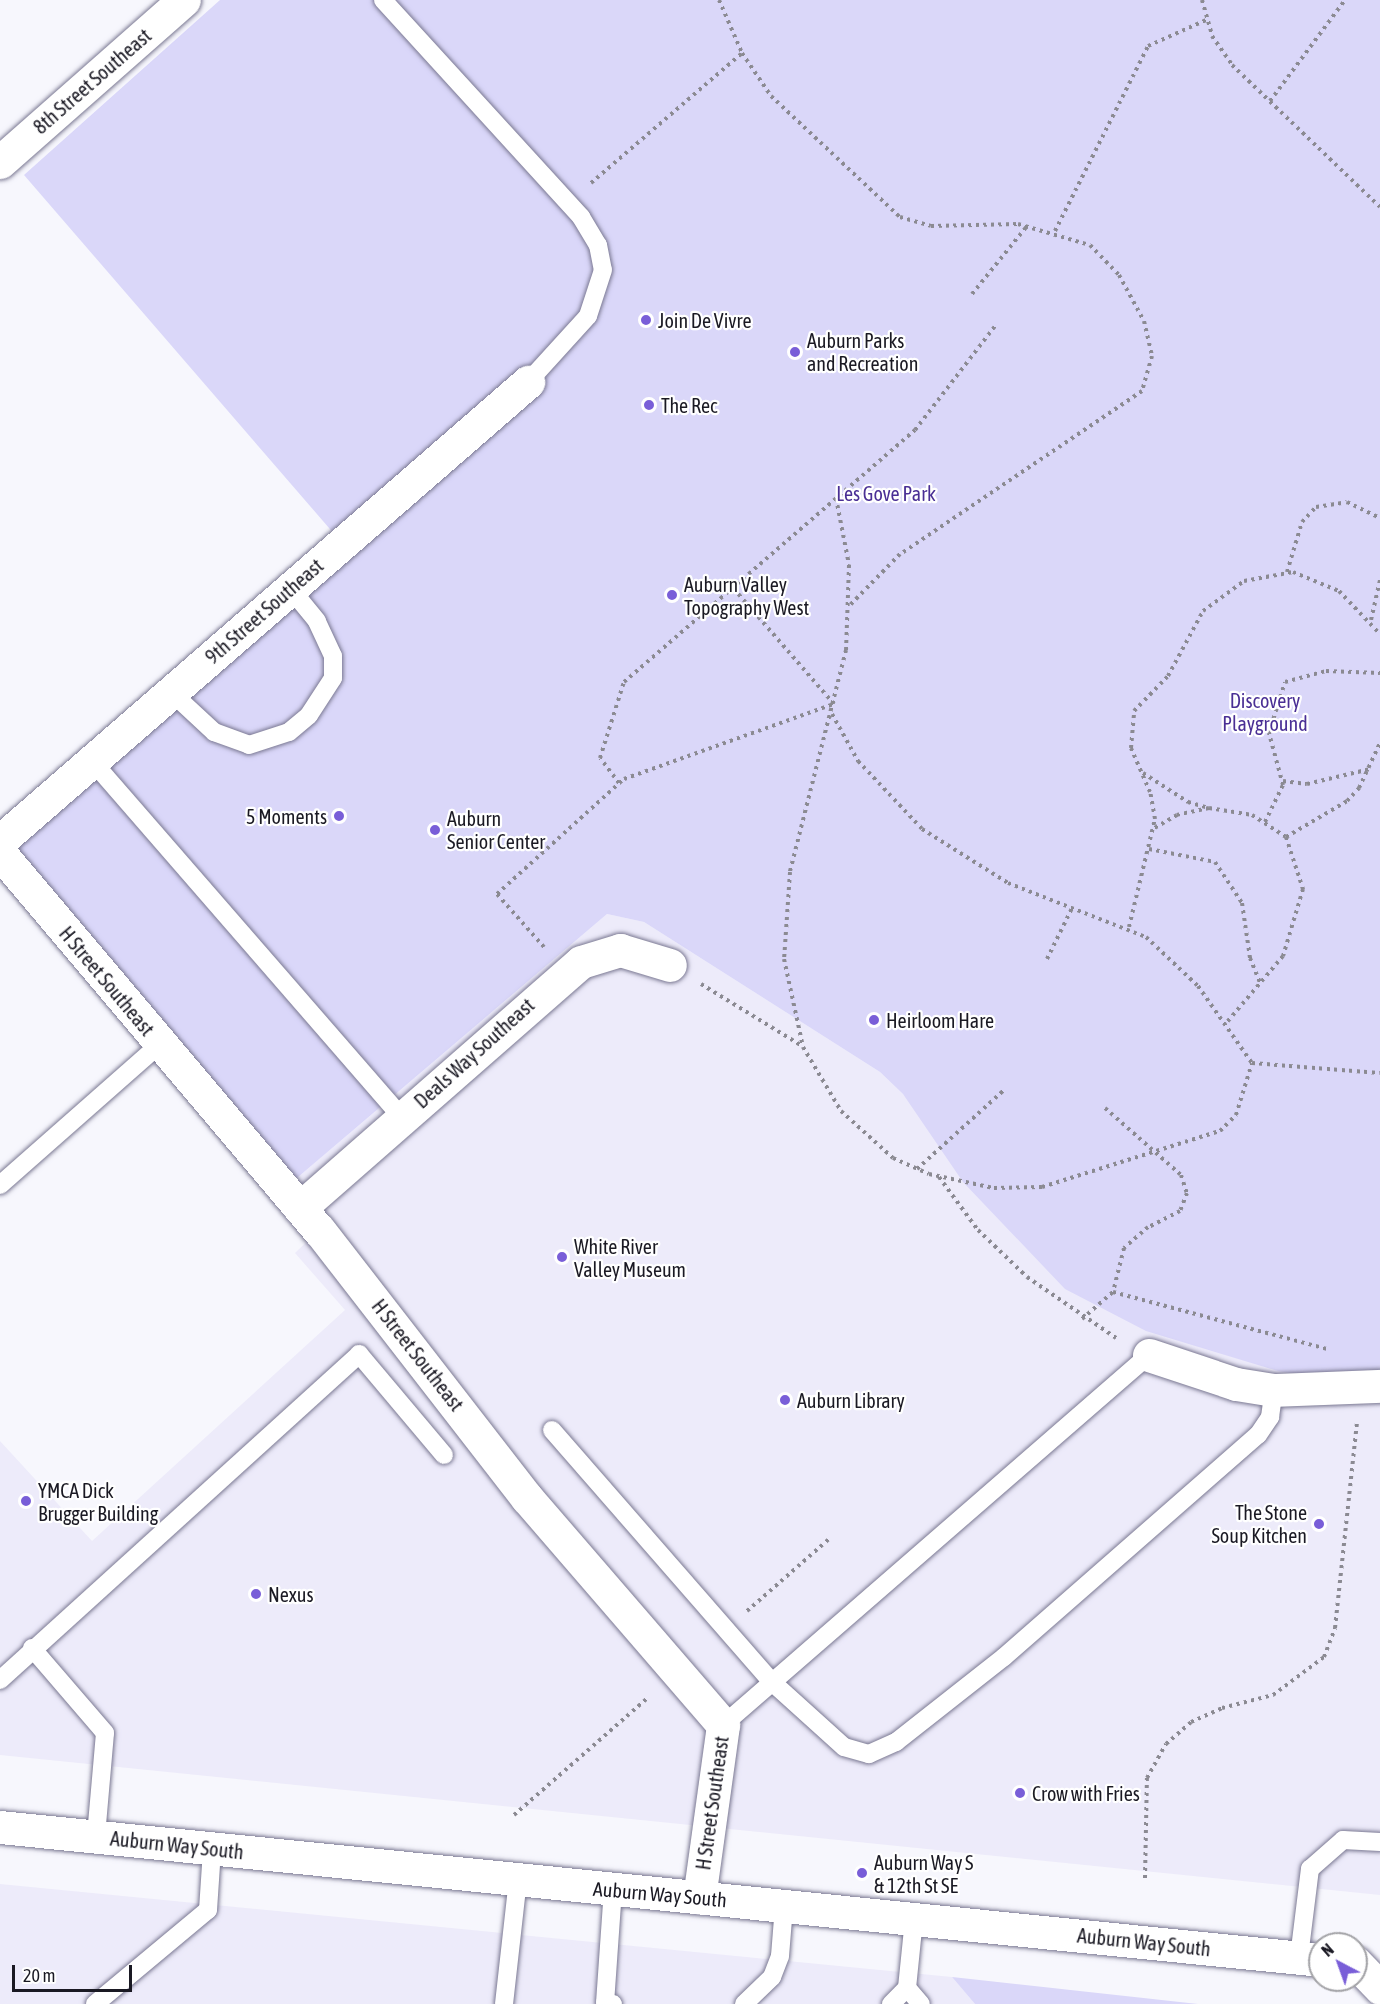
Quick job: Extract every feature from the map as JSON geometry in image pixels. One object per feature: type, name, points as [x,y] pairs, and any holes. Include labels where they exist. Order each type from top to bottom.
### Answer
[{"type":"street","name":"8th Street Southeast","points":[[0,162],[184,0]]},
{"type":"street","name":"9th Street Southeast","points":[[0,841],[528,382]]},
{"type":"street","name":"H Street Southeast","points":[[0,854],[300,1208],[527,1498],[723,1725],[699,1897]]},
{"type":"street","name":"Deals Way Southeast","points":[[300,1208],[567,972],[611,951],[670,965]]},
{"type":"street","points":[[1149,1355],[1236,1384],[1274,1389],[1380,1386]]},
{"type":"street","name":"Auburn Way South","points":[[0,1827],[1308,1958]]},
{"type":"street","points":[[1368,1976],[1380,1988]]},
{"type":"lane","points":[[383,0],[568,203],[598,245],[603,270],[599,289],[588,316],[528,382]]},
{"type":"lane","points":[[171,692],[214,732],[249,745],[289,732],[309,715],[333,678],[333,656],[317,621],[290,588]]},
{"type":"lane","points":[[92,761],[402,1117]]},
{"type":"lane","points":[[0,1185],[160,1044]]},
{"type":"lane","points":[[0,1680],[32,1648],[359,1354],[444,1455]]},
{"type":"lane","points":[[723,1725],[1149,1355]]},
{"type":"lane","points":[[552,1430],[772,1682],[844,1748],[870,1754],[883,1750],[1004,1657],[1258,1435],[1270,1418],[1274,1389]]},
{"type":"lane","points":[[32,1648],[105,1733],[96,1836]]},
{"type":"lane","points":[[1310,1932],[1311,1869],[1343,1840],[1380,1842]]},
{"type":"lane","points":[[96,2004],[208,1910],[212,1849]]},
{"type":"lane","points":[[504,2004],[518,1880]]},
{"type":"lane","points":[[613,1889],[605,2003],[613,2004]]},
{"type":"lane","points":[[744,2004],[772,1977],[780,1956],[784,1906]]},
{"type":"lane","points":[[891,2004],[907,1988],[914,1919]]},
{"type":"lane","points":[[907,1988],[921,2004]]},
{"type":"path","points":[[719,0],[742,53],[771,96],[900,217],[931,226],[1027,226],[1055,231],[1090,244],[1119,275],[1144,321],[1152,356],[1142,391],[900,554],[850,605]]},
{"type":"path","points":[[1203,0],[1206,20],[1232,65],[1380,207]]},
{"type":"path","points":[[1269,101],[1344,0]]},
{"type":"path","points":[[1055,231],[1148,46],[1206,20]]},
{"type":"path","points":[[568,203],[742,53]]},
{"type":"path","points":[[972,294],[1027,226]]},
{"type":"path","points":[[619,783],[600,758],[624,682],[915,430],[996,325]]},
{"type":"path","points":[[832,713],[858,761],[922,829],[1008,883],[1129,927],[1198,986],[1227,1022],[1252,1063],[1236,1115],[1220,1131],[1042,1187],[994,1188],[917,1169],[869,1140],[841,1111],[803,1047],[784,959],[783,913],[834,704],[850,605],[849,565],[836,498]]},
{"type":"path","points":[[1287,572],[1302,522],[1316,507],[1347,502],[1380,518]]},
{"type":"path","points":[[1129,927],[1153,830],[1150,792],[1131,748],[1134,711],[1168,676],[1203,611],[1244,581],[1287,572],[1339,591],[1371,620],[1380,634]]},
{"type":"path","points":[[1371,620],[1380,580]]},
{"type":"path","points":[[733,588],[834,704]]},
{"type":"path","points":[[1265,822],[1283,782],[1269,733],[1285,682],[1326,670],[1380,673]]},
{"type":"path","points":[[567,972],[497,894],[619,783],[834,704]]},
{"type":"path","points":[[1286,837],[1347,801],[1370,769],[1380,743]]},
{"type":"path","points":[[1283,782],[1307,784],[1370,769]]},
{"type":"path","points":[[1142,772],[1188,802],[1209,808],[1233,810],[1265,822],[1286,837],[1303,889],[1300,910],[1283,956],[1227,1022]]},
{"type":"path","points":[[1153,830],[1177,815],[1209,808]]},
{"type":"path","points":[[1149,849],[1215,862],[1239,896],[1260,983]]},
{"type":"path","points":[[1047,958],[1073,906]]},
{"type":"path","points":[[670,965],[803,1047]]},
{"type":"path","points":[[1252,1063],[1380,1072]]},
{"type":"path","points":[[917,1169],[1003,1091]]},
{"type":"path","points":[[1082,1319],[1113,1292],[1124,1248],[1186,1203],[1185,1182],[1105,1108]]},
{"type":"path","points":[[938,1176],[1000,1252],[1082,1319],[1149,1355]]},
{"type":"path","points":[[1113,1292],[1330,1350]]},
{"type":"path","points":[[1145,1878],[1147,1778],[1166,1744],[1191,1722],[1222,1708],[1273,1695],[1324,1657],[1335,1628],[1358,1419]]},
{"type":"path","points":[[741,1616],[830,1538]]},
{"type":"path","points":[[514,1815],[659,1688]]},
{"type":"shaded area","points":[[607,914],[644,922],[880,1072],[903,1094],[1380,1370],[1380,1895],[0,1755],[0,1441],[92,1541],[345,1310],[295,1253],[319,1230],[284,1189]]},
{"type":"shaded area","points":[[0,1884],[952,1977],[975,2004],[0,2004]]},
{"type":"green space","name":"Les Gove Park","points":[[220,0],[1380,0],[1380,1370],[1323,1378],[1278,1371],[1146,1331],[1065,1289],[963,1182],[903,1094],[880,1072],[644,922],[607,914],[284,1189],[0,853],[342,543],[24,175]]},
{"type":"green space","points":[[952,1977],[1198,2004],[975,2004]]},
{"type":"place","name":"Join De Vivre","points":[[646,320]]},
{"type":"place","name":"Auburn Parks and Recreation","points":[[795,352]]},
{"type":"place","name":"The Rec","points":[[649,405]]},
{"type":"place","name":"Auburn Valley Topography West","points":[[672,595]]},
{"type":"place","name":"5 Moments","points":[[339,816]]},
{"type":"place","name":"Auburn Senior Center","points":[[435,830]]},
{"type":"place","name":"Heirloom Hare","points":[[874,1020]]},
{"type":"place","name":"White River Valley Museum","points":[[562,1257]]},
{"type":"place","name":"Auburn Library","points":[[785,1400]]},
{"type":"place","name":"YMCA Dick Brugger Building","points":[[26,1501]]},
{"type":"place","name":"The Stone Soup Kitchen","points":[[1319,1524]]},
{"type":"place","name":"Nexus","points":[[256,1594]]},
{"type":"place","name":"Crow with Fries","points":[[1020,1793]]},
{"type":"place","name":"Auburn Way S & 12th St SE","points":[[862,1873]]},
{"type":"park label","name":"Discovery Playground","points":[[1265,712]]}]
